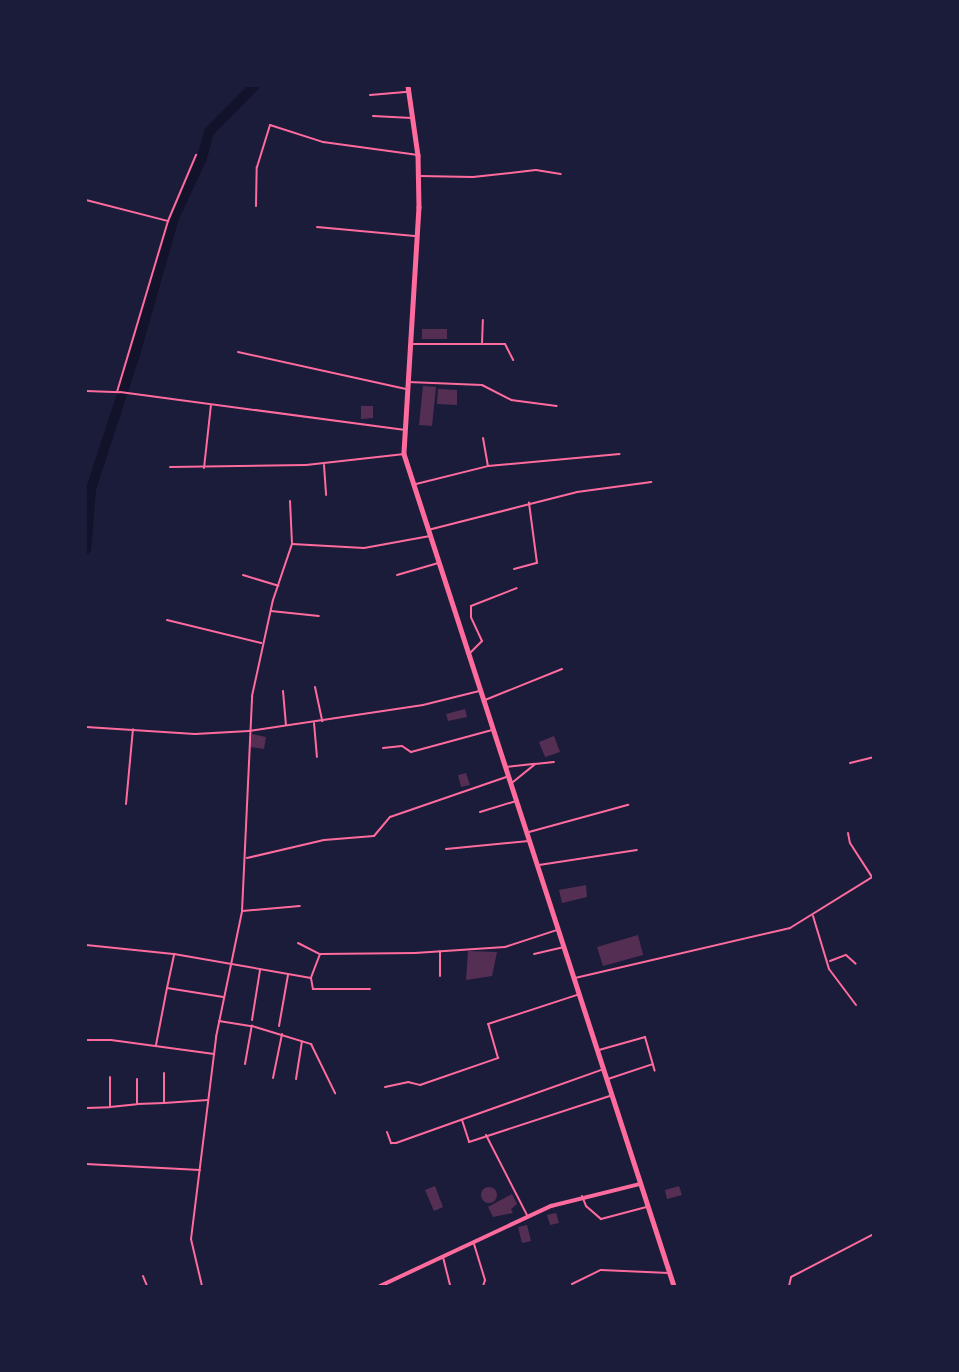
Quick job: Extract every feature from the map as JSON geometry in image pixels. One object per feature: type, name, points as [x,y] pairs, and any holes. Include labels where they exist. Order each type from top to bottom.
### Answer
[{"type":"highway","points":[[408,89],[419,176],[418,236],[403,430],[404,454],[467,655],[532,841],[608,1078],[646,1206],[674,1287]]},
{"type":"main road","points":[[380,1287],[528,1217],[582,1196],[640,1184]]},
{"type":"street","points":[[370,95],[408,89]]},
{"type":"street","points":[[373,116],[412,118]]},
{"type":"street","points":[[256,206],[257,167],[270,124],[323,142],[418,156]]},
{"type":"street","points":[[118,392],[168,221],[196,155]]},
{"type":"street","points":[[419,176],[473,177],[536,170],[561,174]]},
{"type":"street","points":[[86,200],[168,221]]},
{"type":"street","points":[[318,227],[418,236]]},
{"type":"street","points":[[482,344],[483,320]]},
{"type":"street","points":[[410,344],[507,344],[513,360]]},
{"type":"street","points":[[238,352],[406,389]]},
{"type":"street","points":[[407,382],[482,385],[511,400],[557,406]]},
{"type":"street","points":[[86,391],[118,392],[403,430]]},
{"type":"street","points":[[204,468],[211,405]]},
{"type":"street","points":[[483,438],[488,466]]},
{"type":"street","points":[[170,467],[324,464],[404,454]]},
{"type":"street","points":[[413,485],[488,466],[619,454]]},
{"type":"street","points":[[324,464],[326,495]]},
{"type":"street","points":[[292,544],[369,548],[429,533],[529,503],[651,482]]},
{"type":"street","points":[[202,1287],[191,1239],[219,1021],[242,911],[247,858],[249,731],[261,643],[292,544],[290,501]]},
{"type":"street","points":[[514,569],[537,563],[529,503]]},
{"type":"street","points":[[397,575],[438,563]]},
{"type":"street","points":[[243,575],[278,586]]},
{"type":"street","points":[[467,655],[482,641],[471,617],[471,606],[517,588]]},
{"type":"street","points":[[271,610],[319,616]]},
{"type":"street","points":[[167,620],[261,643]]},
{"type":"street","points":[[483,702],[562,669]]},
{"type":"street","points":[[315,687],[322,721]]},
{"type":"street","points":[[283,691],[286,725]]},
{"type":"street","points":[[86,727],[195,734],[249,731],[314,723],[479,691]]},
{"type":"street","points":[[314,723],[317,757]]},
{"type":"street","points":[[126,804],[133,729]]},
{"type":"street","points":[[382,748],[402,746],[411,752],[492,730]]},
{"type":"street","points":[[850,763],[873,757]]},
{"type":"street","points":[[505,767],[554,762]]},
{"type":"street","points":[[512,783],[535,764]]},
{"type":"street","points":[[247,858],[324,840],[374,836],[390,817],[509,776]]},
{"type":"street","points":[[480,812],[518,801]]},
{"type":"street","points":[[529,832],[628,805]]},
{"type":"street","points":[[575,978],[637,961],[780,930],[813,916],[873,876],[850,843],[848,833]]},
{"type":"street","points":[[446,849],[532,841]]},
{"type":"street","points":[[539,865],[636,850]]},
{"type":"street","points":[[242,911],[300,906]]},
{"type":"street","points":[[813,916],[830,961],[831,973],[856,1005]]},
{"type":"street","points":[[298,943],[320,954],[505,948],[560,929]]},
{"type":"street","points":[[86,945],[174,954],[311,978]]},
{"type":"street","points":[[534,954],[565,947]]},
{"type":"street","points":[[440,951],[440,976]]},
{"type":"street","points":[[156,1046],[174,954]]},
{"type":"street","points":[[320,954],[311,978],[315,990],[370,989]]},
{"type":"street","points":[[830,961],[846,955],[856,964]]},
{"type":"street","points":[[252,1020],[260,970]]},
{"type":"street","points":[[279,1026],[288,975]]},
{"type":"street","points":[[167,988],[223,997]]},
{"type":"street","points":[[385,1087],[408,1082],[420,1085],[498,1058],[488,1024],[581,994]]},
{"type":"street","points":[[219,1021],[282,1034],[314,1047],[335,1093]]},
{"type":"street","points":[[245,1064],[252,1026]]},
{"type":"street","points":[[273,1078],[282,1034]]},
{"type":"street","points":[[599,1050],[645,1037],[655,1071]]},
{"type":"street","points":[[86,1041],[156,1046],[214,1054]]},
{"type":"street","points":[[296,1079],[302,1041]]},
{"type":"street","points":[[608,1078],[653,1064]]},
{"type":"street","points":[[387,1132],[392,1144],[553,1090],[604,1069]]},
{"type":"street","points":[[164,1073],[164,1103]]},
{"type":"street","points":[[110,1077],[110,1107]]},
{"type":"street","points":[[137,1079],[137,1104]]},
{"type":"street","points":[[461,1119],[469,1142],[613,1095]]},
{"type":"street","points":[[86,1108],[208,1100]]},
{"type":"street","points":[[486,1135],[528,1217]]},
{"type":"street","points":[[86,1164],[200,1170]]},
{"type":"street","points":[[582,1196],[586,1206],[601,1219],[646,1206]]},
{"type":"street","points":[[789,1287],[790,1277],[873,1234]]},
{"type":"street","points":[[474,1244],[485,1280],[483,1287]]},
{"type":"street","points":[[443,1257],[450,1287]]},
{"type":"street","points":[[572,1284],[601,1270],[669,1273]]},
{"type":"street","points":[[143,1276],[147,1287]]},
{"type":"building","points":[[422,329],[447,329],[447,339],[422,339]]},
{"type":"building","points":[[423,386],[436,387],[432,426],[419,425]]},
{"type":"building","points":[[438,389],[457,390],[457,405],[437,404]]},
{"type":"building","points":[[361,406],[373,406],[373,418],[361,419]]},
{"type":"building","points":[[465,709],[467,717],[448,721],[446,714]]},
{"type":"building","points":[[252,734],[266,737],[264,749],[250,747]]},
{"type":"building","points":[[554,736],[560,752],[545,757],[539,742]]},
{"type":"building","points":[[466,773],[470,785],[461,787],[458,775]]},
{"type":"building","points":[[586,885],[587,897],[562,903],[559,890]]},
{"type":"building","points":[[638,935],[643,955],[603,966],[597,947]]},
{"type":"building","points":[[468,951],[497,952],[492,976],[466,980]]},
{"type":"building","points":[[435,1186],[443,1207],[434,1211],[425,1190]]},
{"type":"building","points":[[679,1186],[682,1195],[667,1199],[665,1190]]},
{"type":"building","points":[[489,1187],[495,1189],[497,1195],[495,1201],[489,1203],[483,1201],[481,1195],[483,1189]]},
{"type":"building","points":[[512,1194],[517,1204],[511,1209],[513,1213],[493,1217],[488,1207]]},
{"type":"building","points":[[556,1213],[559,1223],[550,1225],[547,1215]]},
{"type":"building","points":[[527,1225],[531,1241],[522,1243],[518,1227]]},
{"type":"waterway","points":[[86,549],[91,489],[136,351],[174,218],[202,158],[209,132],[254,86]]}]
